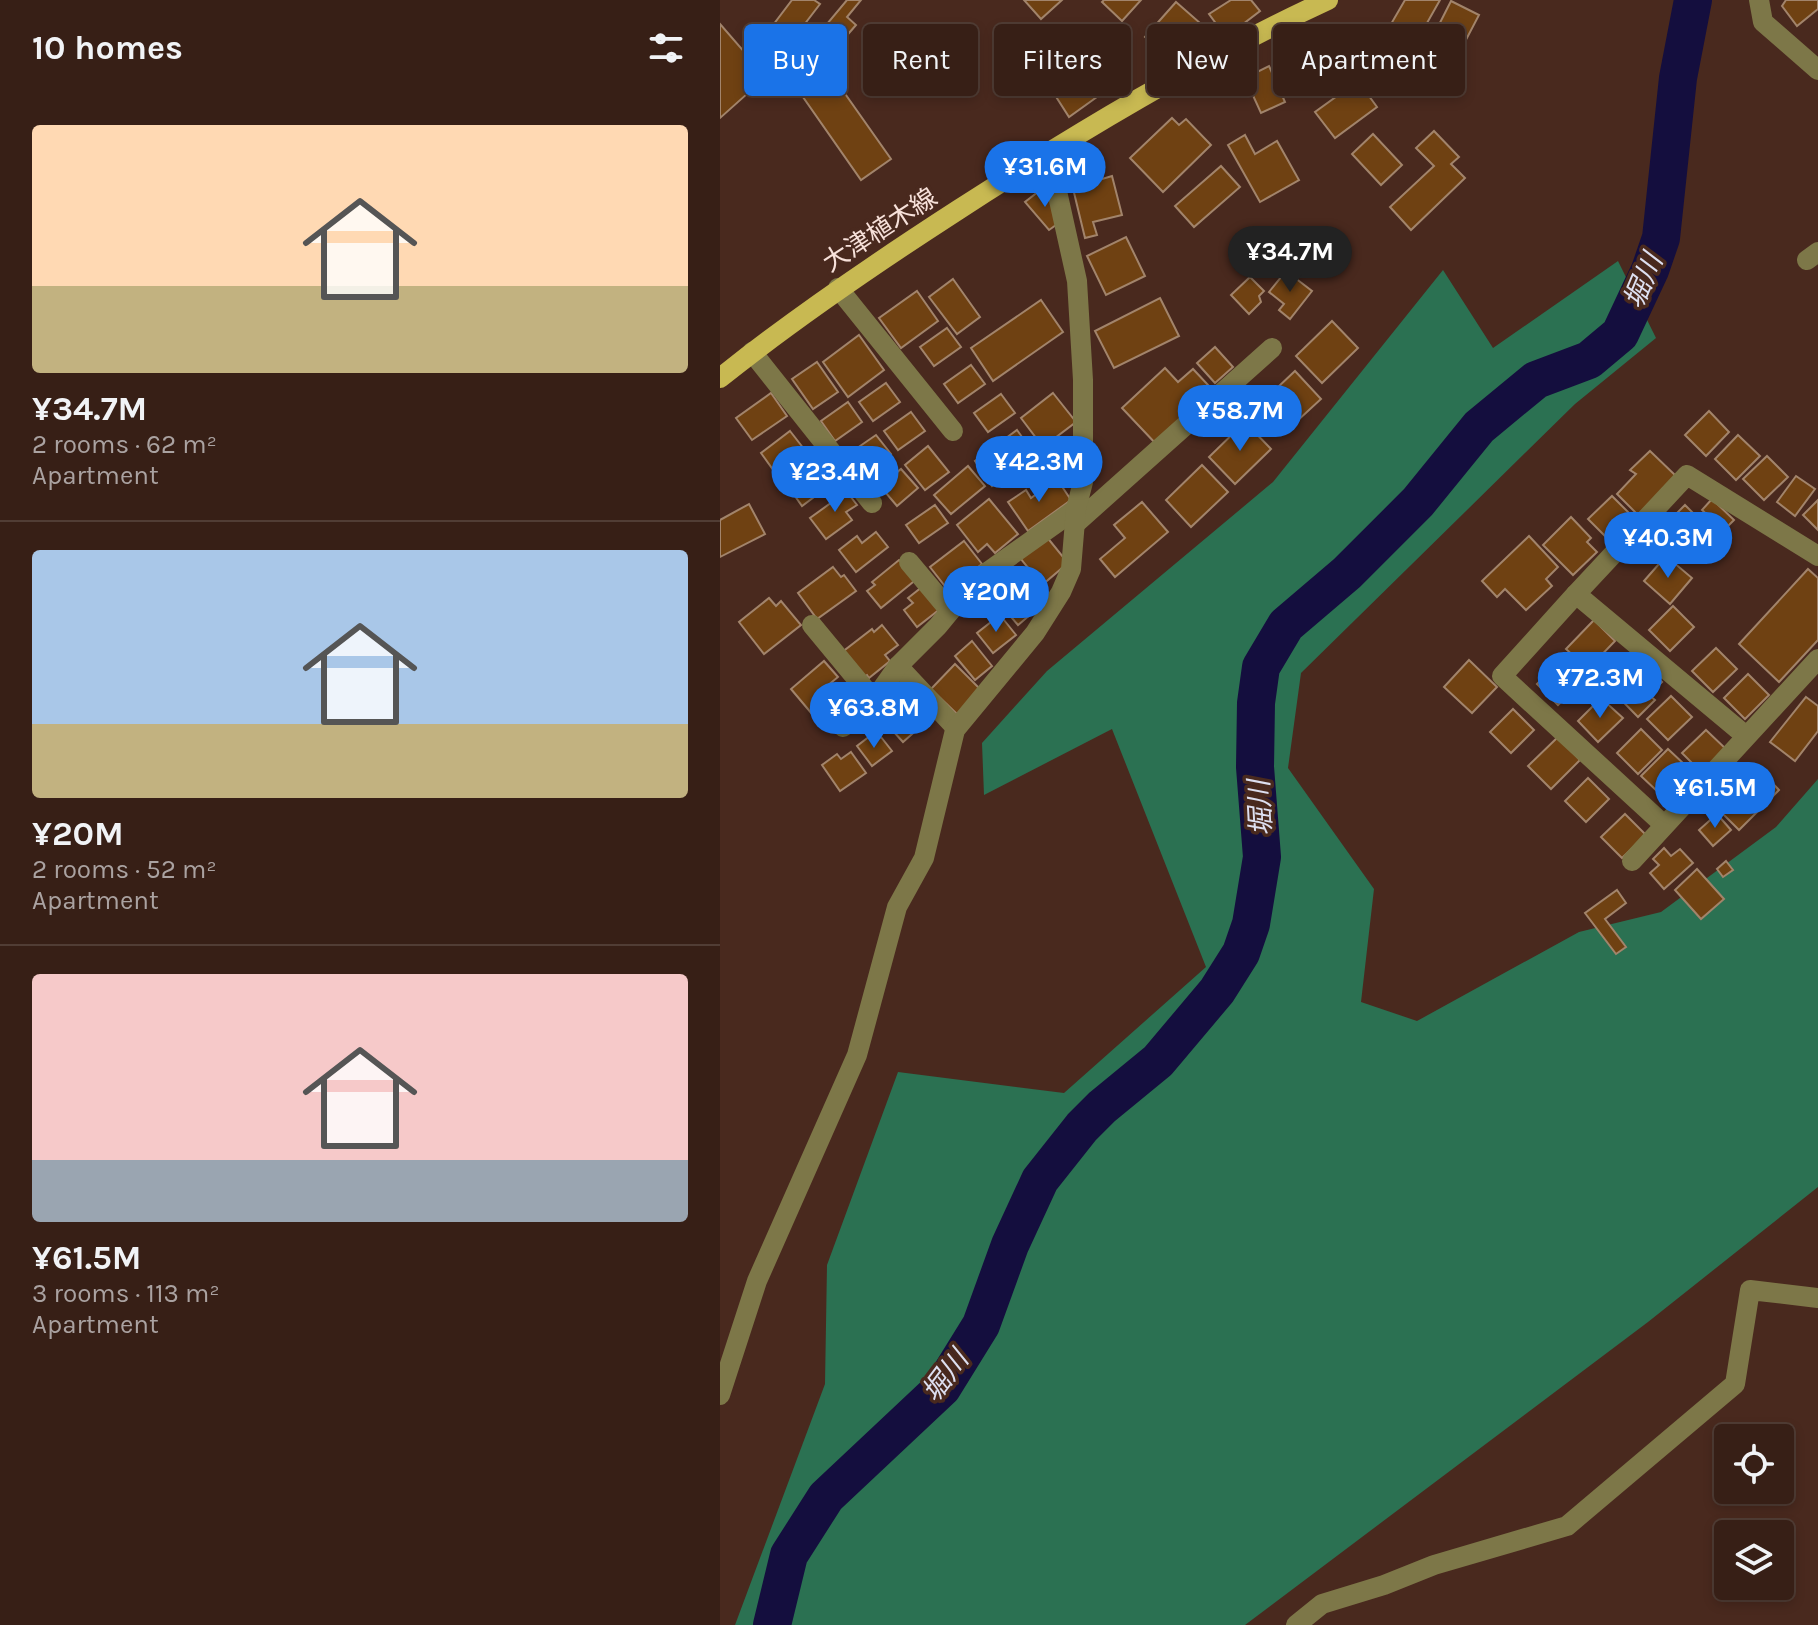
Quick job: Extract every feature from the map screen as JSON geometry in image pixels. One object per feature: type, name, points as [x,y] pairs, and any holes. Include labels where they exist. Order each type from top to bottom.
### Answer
[{"type":"main road","name":"大津植木線","points":[[720,378],[838,288],[1048,151],[1191,70],[1324,1]]},
{"type":"street","points":[[1759,0],[1763,22],[1818,70]]},
{"type":"street","points":[[720,1395],[757,1281],[857,1055],[897,907],[924,858],[956,728],[1035,633],[1061,592],[1071,569],[1083,482],[1083,380],[1077,281],[1048,151]]},
{"type":"street","points":[[838,288],[953,431]]},
{"type":"street","points":[[843,727],[874,700],[898,666],[975,581],[1076,516],[1272,348]]},
{"type":"street","points":[[752,352],[872,503]]},
{"type":"street","points":[[1663,824],[1502,676],[1687,475],[1818,556]]},
{"type":"street","points":[[909,562],[950,611]]},
{"type":"street","points":[[1576,594],[1746,736]]},
{"type":"street","points":[[812,625],[874,700]]},
{"type":"street","points":[[1632,861],[1818,659]]},
{"type":"street","points":[[898,666],[956,728]]},
{"type":"street","points":[[1296,1625],[1322,1604],[1384,1585],[1434,1565],[1567,1526],[1735,1384],[1750,1290],[1818,1298]]},
{"type":"green space","points":[[1618,261],[1656,338],[1575,404],[1301,673],[1288,768],[1374,889],[1361,1002],[1417,1021],[1579,932],[1661,912],[1776,827],[1818,779],[1818,1187],[1648,1322],[1245,1625],[735,1625],[825,1384],[827,1265],[898,1072],[1064,1093],[1206,967],[1112,729],[984,795],[982,743],[1047,671],[1273,482],[1443,270],[1493,348]]},
{"type":"building","points":[[792,0],[814,0],[820,4],[805,24],[774,24]]},
{"type":"building","points":[[847,0],[861,0],[847,17],[856,25],[847,35],[847,24],[827,24]]},
{"type":"building","points":[[1024,0],[1062,0],[1041,19]]},
{"type":"building","points":[[1141,0],[1122,21],[1102,2]]},
{"type":"building","points":[[1231,0],[1251,0],[1260,11],[1243,24],[1216,24],[1209,14]]},
{"type":"building","points":[[1405,0],[1440,0],[1426,24],[1391,24]]},
{"type":"building","points":[[1786,0],[1818,0],[1818,9],[1797,26],[1782,6]]},
{"type":"building","points":[[1451,1],[1479,15],[1465,42],[1465,24],[1439,24]]},
{"type":"building","points":[[1176,2],[1200,23],[1199,24],[1157,24]]},
{"type":"building","points":[[720,24],[744,52],[745,96],[720,118]]},
{"type":"building","points":[[1269,66],[1273,75],[1273,96],[1282,96],[1285,102],[1261,113],[1253,96],[1257,96],[1257,72]]},
{"type":"building","points":[[802,96],[847,96],[891,159],[861,180]]},
{"type":"building","points":[[1056,96],[1098,96],[1069,117]]},
{"type":"building","points":[[1337,96],[1369,96],[1377,107],[1335,138],[1315,112]]},
{"type":"building","points":[[1172,118],[1179,125],[1186,119],[1211,145],[1163,192],[1130,158]]},
{"type":"building","points":[[1434,131],[1459,157],[1451,164],[1465,178],[1411,230],[1390,207],[1434,166],[1416,148]]},
{"type":"building","points":[[1373,134],[1402,165],[1381,185],[1352,154]]},
{"type":"building","points":[[1245,135],[1255,154],[1277,141],[1299,180],[1260,202],[1228,145]]},
{"type":"building","points":[[1098,165],[1102,179],[1112,176],[1122,215],[1093,222],[1097,235],[1085,238],[1069,172]]},
{"type":"building","points":[[1221,166],[1240,187],[1194,227],[1175,206]]},
{"type":"building","points":[[1043,188],[1063,220],[1049,230],[1025,202]]},
{"type":"building","points":[[1126,237],[1145,276],[1106,295],[1087,256]]},
{"type":"building","points":[[1286,271],[1312,291],[1290,319],[1279,310],[1284,304],[1269,292]]},
{"type":"building","points":[[1250,277],[1264,291],[1259,296],[1261,302],[1249,314],[1231,295]]},
{"type":"building","points":[[953,279],[980,317],[957,334],[929,297]]},
{"type":"building","points":[[917,291],[938,321],[901,348],[879,318]]},
{"type":"building","points":[[1160,298],[1179,336],[1114,368],[1095,331]]},
{"type":"building","points":[[1041,300],[1063,332],[993,381],[971,348]]},
{"type":"building","points":[[1332,321],[1358,348],[1322,383],[1296,356]]},
{"type":"building","points":[[947,328],[961,347],[934,366],[920,347]]},
{"type":"building","points":[[859,335],[884,370],[848,397],[823,362]]},
{"type":"building","points":[[1215,347],[1233,367],[1215,383],[1197,363]]},
{"type":"building","points":[[817,362],[838,392],[813,409],[792,379]]},
{"type":"building","points":[[971,365],[985,384],[958,403],[944,384]]},
{"type":"building","points":[[1165,368],[1178,382],[1193,369],[1208,385],[1186,405],[1191,416],[1158,446],[1122,408]]},
{"type":"building","points":[[1295,371],[1321,399],[1284,433],[1258,406]]},
{"type":"building","points":[[886,383],[900,402],[873,421],[859,402]]},
{"type":"building","points":[[771,393],[787,416],[752,440],[736,418]]},
{"type":"building","points":[[1053,393],[1076,422],[1043,447],[1021,418]]},
{"type":"building","points":[[1001,394],[1015,413],[988,432],[974,413]]},
{"type":"building","points":[[848,402],[862,422],[835,441],[821,421]]},
{"type":"building","points":[[1709,411],[1729,432],[1706,456],[1685,435]]},
{"type":"building","points":[[911,412],[925,431],[898,450],[884,431]]},
{"type":"building","points":[[1245,422],[1271,449],[1235,484],[1209,457]]},
{"type":"building","points":[[1017,430],[1035,455],[992,486],[975,461]]},
{"type":"building","points":[[790,431],[804,449],[774,471],[761,453]]},
{"type":"building","points":[[876,435],[891,454],[864,473],[850,453]]},
{"type":"building","points":[[1738,435],[1760,456],[1736,480],[1715,459]]},
{"type":"building","points":[[928,446],[949,472],[925,490],[905,465]]},
{"type":"building","points":[[1650,451],[1676,476],[1638,515],[1617,494],[1636,474],[1630,470]]},
{"type":"building","points":[[1063,455],[1070,464],[1058,472],[1052,463]]},
{"type":"building","points":[[1767,456],[1788,477],[1764,500],[1743,479]]},
{"type":"building","points":[[819,461],[834,482],[802,506],[790,489],[796,484],[793,480]]},
{"type":"building","points":[[1202,465],[1228,492],[1191,527],[1166,500]]},
{"type":"building","points":[[968,466],[985,486],[951,514],[934,495]]},
{"type":"building","points":[[901,469],[918,488],[897,506],[880,486]]},
{"type":"building","points":[[1796,476],[1815,489],[1795,516],[1777,502]]},
{"type":"building","points":[[1057,479],[1071,500],[1028,531],[1008,502],[1026,490],[1031,498]]},
{"type":"building","points":[[841,484],[857,505],[846,512],[852,520],[826,539],[810,518],[839,497],[833,489]]},
{"type":"building","points":[[1612,496],[1633,517],[1609,540],[1588,519]]},
{"type":"building","points":[[989,499],[1018,534],[995,553],[987,544],[978,552],[957,525]]},
{"type":"building","points":[[1712,499],[1734,520],[1724,530],[1702,510]]},
{"type":"building","points":[[1818,500],[1818,530],[1803,515]]},
{"type":"building","points":[[1142,502],[1168,532],[1115,577],[1100,559],[1125,538],[1114,525]]},
{"type":"building","points":[[749,504],[765,534],[720,557],[720,520]]},
{"type":"building","points":[[935,505],[948,523],[919,543],[906,525]]},
{"type":"building","points":[[1685,505],[1706,526],[1682,549],[1662,528]]},
{"type":"building","points":[[1571,517],[1591,538],[1587,542],[1597,552],[1573,575],[1543,545]]},
{"type":"building","points":[[876,532],[888,547],[856,572],[839,550],[857,536],[862,543]]},
{"type":"building","points":[[1046,536],[1068,563],[1042,585],[1020,558]]},
{"type":"building","points":[[1529,536],[1558,567],[1546,579],[1552,586],[1526,610],[1505,589],[1497,597],[1482,581]]},
{"type":"building","points":[[964,541],[982,564],[948,590],[930,567]]},
{"type":"building","points":[[1666,556],[1692,578],[1670,604],[1644,581]]},
{"type":"building","points":[[899,560],[918,578],[881,608],[867,591],[875,585],[872,582]]},
{"type":"building","points":[[833,567],[841,577],[844,575],[856,591],[817,619],[798,593]]},
{"type":"building","points":[[1808,569],[1818,578],[1818,640],[1779,682],[1739,644]]},
{"type":"building","points":[[1029,577],[1041,592],[1036,596],[1043,604],[1018,625],[1001,605],[1004,602],[998,595],[1015,581],[1019,586]]},
{"type":"building","points":[[922,587],[940,609],[917,627],[904,610],[913,603],[908,598]]},
{"type":"building","points":[[769,598],[776,606],[781,601],[801,625],[764,654],[739,622]]},
{"type":"building","points":[[1673,606],[1694,627],[1670,651],[1649,630]]},
{"type":"building","points":[[1000,615],[1016,635],[993,653],[977,633]]},
{"type":"building","points":[[1594,620],[1615,641],[1588,669],[1566,649]]},
{"type":"building","points":[[882,625],[898,645],[885,655],[890,661],[869,678],[867,675],[862,678],[841,653]]},
{"type":"building","points":[[972,641],[992,666],[975,680],[955,656]]},
{"type":"building","points":[[1716,648],[1737,669],[1713,692],[1692,671]]},
{"type":"building","points":[[1469,660],[1497,687],[1472,713],[1444,687]]},
{"type":"building","points":[[1561,660],[1582,681],[1558,705],[1537,684]]},
{"type":"building","points":[[824,661],[838,677],[826,687],[844,709],[823,727],[791,689]]},
{"type":"building","points":[[1609,661],[1629,681],[1645,665],[1662,682],[1649,695],[1655,700],[1638,717],[1596,674]]},
{"type":"building","points":[[955,664],[982,691],[958,715],[931,689]]},
{"type":"building","points":[[1748,674],[1769,695],[1745,719],[1724,698]]},
{"type":"building","points":[[1671,696],[1692,717],[1668,740],[1647,719]]},
{"type":"building","points":[[1806,697],[1818,706],[1818,731],[1795,761],[1770,742]]},
{"type":"building","points":[[1601,698],[1623,718],[1598,742],[1578,721]]},
{"type":"building","points":[[910,699],[928,720],[903,742],[884,721]]},
{"type":"building","points":[[1513,709],[1534,730],[1511,753],[1490,732]]},
{"type":"building","points":[[1641,729],[1662,750],[1638,774],[1617,753]]},
{"type":"building","points":[[1706,730],[1727,750],[1703,774],[1682,753]]},
{"type":"building","points":[[870,736],[874,742],[881,737],[892,751],[872,766],[857,746]]},
{"type":"building","points":[[1558,737],[1580,760],[1551,789],[1528,766]]},
{"type":"building","points":[[1668,749],[1701,780],[1674,807],[1641,776]]},
{"type":"building","points":[[851,752],[866,773],[840,791],[822,765],[837,754],[841,759]]},
{"type":"building","points":[[1758,768],[1779,790],[1739,830],[1718,809]]},
{"type":"building","points":[[1588,778],[1609,799],[1586,822],[1565,801]]},
{"type":"building","points":[[1625,814],[1646,835],[1622,858],[1601,837]]},
{"type":"building","points":[[1717,814],[1731,830],[1713,846],[1699,830]]},
{"type":"building","points":[[1664,848],[1671,856],[1680,849],[1693,863],[1664,889],[1650,873],[1659,865],[1653,859]]},
{"type":"building","points":[[1726,861],[1733,870],[1723,877],[1717,869]]},
{"type":"building","points":[[1697,869],[1724,899],[1701,919],[1675,890]]},
{"type":"building","points":[[1617,890],[1626,903],[1605,919],[1626,947],[1616,954],[1585,913]]},
{"type":"waterway","name":"堀川","points":[[772,1625],[789,1555],[826,1497],[942,1388],[981,1325],[1010,1245],[1040,1180],[1082,1127],[1158,1061],[1217,991],[1241,953],[1251,924],[1262,857],[1255,767],[1256,703],[1261,667],[1286,625],[1347,573],[1418,502],[1479,427],[1536,380],[1589,360],[1620,334],[1650,270],[1661,238],[1678,78],[1693,0]]}]
